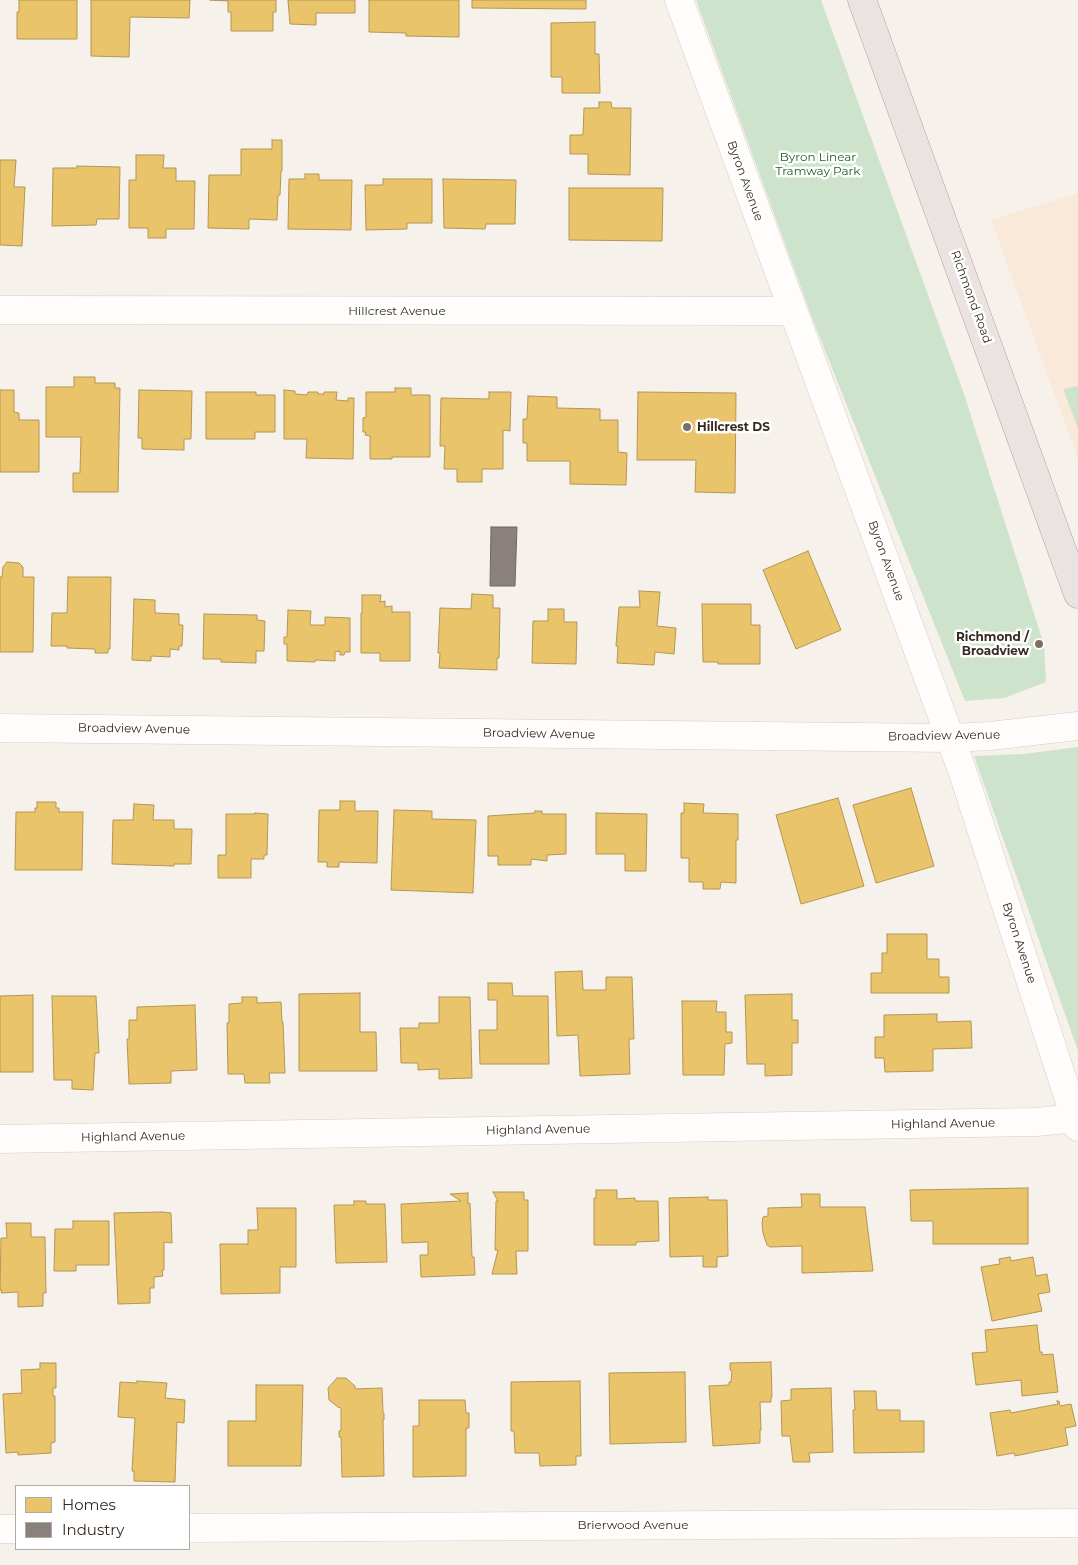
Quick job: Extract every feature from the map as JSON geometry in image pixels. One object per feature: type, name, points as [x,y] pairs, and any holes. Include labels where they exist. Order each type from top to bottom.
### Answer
[{"type":"main road","name":"Richmond Road","points":[[862,0],[1078,594]]},
{"type":"street","name":"Byron Avenue","points":[[679,0],[951,738],[1077,1122]]},
{"type":"street","name":"Hillcrest Avenue","points":[[0,310],[793,311]]},
{"type":"street","name":"Broadview Avenue","points":[[0,728],[951,738],[990,736],[1078,726]]},
{"type":"street","name":"Highland Avenue","points":[[0,1139],[1077,1122]]},
{"type":"street","name":"Brierwood Avenue","points":[[190,1528],[1078,1523]]},
{"type":"street","points":[[0,1529],[15,1529]]},
{"type":"shaded area","points":[[1078,193],[1078,459],[991,220]]},
{"type":"green space","name":"Byron Linear Tramway Park","points":[[696,0],[821,0],[964,394],[1044,645],[1046,682],[1004,698],[965,701],[814,323]]},
{"type":"green space","points":[[1078,386],[1078,428],[1063,389]]},
{"type":"green space","points":[[1078,747],[1078,1051],[974,756],[1024,754]]},
{"type":"building: Homes","points":[[19,0],[77,0],[77,39],[17,39]]},
{"type":"building: Homes","points":[[91,0],[190,0],[189,18],[130,17],[129,57],[91,56]]},
{"type":"building: Homes","points":[[210,0],[276,0],[276,12],[273,12],[273,31],[231,31],[231,12],[228,12],[228,1]]},
{"type":"building: Homes","points":[[288,0],[355,0],[355,13],[316,13],[316,25],[290,24]]},
{"type":"building: Homes","points":[[369,0],[459,0],[459,37],[406,36],[406,33],[369,32]]},
{"type":"building: Homes","points":[[472,0],[586,0],[586,9],[472,8]]},
{"type":"building: Homes","points":[[595,22],[595,54],[599,54],[600,93],[562,93],[562,77],[551,77],[551,23]]},
{"type":"building: Homes","points":[[599,102],[611,102],[612,108],[631,108],[630,175],[588,174],[588,154],[570,154],[570,135],[583,135],[584,108],[599,108]]},
{"type":"building: Homes","points":[[272,140],[282,140],[282,171],[280,195],[278,195],[277,220],[249,219],[249,229],[208,228],[209,175],[241,175],[241,149],[272,149]]},
{"type":"building: Homes","points":[[136,155],[164,155],[163,168],[176,168],[176,181],[195,181],[194,229],[166,229],[166,238],[148,238],[148,228],[129,228],[129,180],[136,180]]},
{"type":"building: Homes","points":[[0,160],[16,160],[14,187],[25,187],[22,246],[0,245]]},
{"type":"building: Homes","points":[[77,166],[120,167],[119,219],[97,219],[96,225],[52,226],[53,168],[77,168]]},
{"type":"building: Homes","points":[[305,174],[319,174],[319,180],[352,180],[351,230],[288,229],[289,179],[305,179]]},
{"type":"building: Homes","points":[[383,179],[432,179],[432,223],[407,223],[407,229],[366,230],[365,185],[383,185]]},
{"type":"building: Homes","points":[[443,179],[516,180],[515,224],[486,224],[485,229],[444,228]]},
{"type":"building: Homes","points":[[569,188],[663,188],[662,241],[569,240]]},
{"type":"building: Homes","points":[[74,377],[95,377],[95,383],[115,383],[115,388],[120,388],[118,492],[73,492],[73,473],[80,473],[81,437],[46,437],[46,387],[74,387]]},
{"type":"building: Homes","points":[[395,388],[411,388],[411,395],[430,395],[430,457],[370,459],[370,436],[365,435],[366,432],[363,432],[363,418],[366,417],[366,392],[395,392]]},
{"type":"building: Homes","points":[[0,390],[14,390],[14,412],[19,413],[19,420],[39,420],[39,472],[0,472]]},
{"type":"building: Homes","points":[[139,390],[192,391],[191,439],[184,439],[184,450],[142,449],[142,438],[138,438]]},
{"type":"building: Homes","points":[[284,390],[295,391],[295,394],[307,395],[308,392],[324,394],[324,392],[337,392],[336,400],[348,401],[348,398],[354,398],[353,459],[306,458],[307,439],[284,439]]},
{"type":"building: Homes","points":[[206,392],[256,392],[256,395],[275,395],[275,432],[255,432],[255,439],[206,439]]},
{"type":"building: Homes","points":[[489,392],[511,392],[510,431],[503,430],[503,469],[482,469],[482,482],[457,482],[457,469],[444,469],[445,446],[440,446],[441,398],[489,399]]},
{"type":"building: Homes","name":"Hillcrest DS","points":[[638,392],[736,393],[735,493],[695,492],[696,460],[637,460]]},
{"type":"building: Homes","points":[[528,396],[557,397],[557,408],[600,409],[600,420],[618,420],[618,452],[627,453],[626,485],[570,484],[570,461],[527,461],[527,443],[523,443],[523,419],[527,419]]},
{"type":"building: Homes","points":[[808,551],[841,630],[796,649],[763,570]]},
{"type":"building: Homes","points":[[7,562],[19,563],[23,567],[23,577],[34,577],[33,652],[0,652],[0,577],[2,577],[3,567]]},
{"type":"building: Homes","points":[[68,577],[111,577],[110,649],[108,649],[108,653],[95,653],[95,649],[51,646],[52,613],[67,613]]},
{"type":"building: Homes","points":[[639,591],[660,592],[657,626],[676,628],[674,654],[655,652],[654,665],[617,663],[618,646],[616,646],[619,607],[640,607]]},
{"type":"building: Homes","points":[[472,594],[493,595],[493,608],[500,608],[497,670],[439,668],[440,608],[471,609]]},
{"type":"building: Homes","points":[[362,595],[381,595],[380,602],[385,601],[385,607],[392,606],[392,612],[410,612],[410,661],[380,661],[380,653],[361,653]]},
{"type":"building: Homes","points":[[134,599],[155,600],[155,613],[179,614],[179,625],[183,625],[182,646],[179,646],[179,650],[170,649],[170,657],[151,656],[151,661],[132,660]]},
{"type":"building: Homes","points":[[702,604],[751,604],[751,625],[760,625],[760,664],[703,662]]},
{"type":"building: Homes","points":[[548,609],[564,609],[564,622],[577,622],[576,664],[532,663],[533,621],[548,621]]},
{"type":"building: Homes","points":[[288,610],[311,611],[310,625],[325,625],[325,617],[350,618],[350,652],[340,655],[340,651],[335,652],[335,661],[287,661],[287,644],[284,644],[284,637],[287,637]]},
{"type":"building: Homes","points":[[204,614],[257,615],[257,620],[265,621],[264,651],[256,651],[256,663],[221,662],[221,659],[203,659]]},
{"type":"building: Homes","points":[[911,788],[934,866],[876,883],[853,805]]},
{"type":"building: Homes","points":[[838,798],[864,886],[801,904],[776,815]]},
{"type":"building: Homes","points":[[340,801],[355,801],[355,811],[378,811],[377,863],[339,862],[339,867],[327,867],[327,862],[318,862],[319,810],[340,810]]},
{"type":"building: Homes","points":[[37,802],[56,802],[56,808],[59,808],[59,812],[83,812],[82,870],[15,870],[16,812],[35,812]]},
{"type":"building: Homes","points":[[684,803],[704,804],[703,813],[738,814],[736,883],[721,882],[720,889],[703,889],[703,882],[689,882],[689,858],[681,858],[681,813],[684,813]]},
{"type":"building: Homes","points":[[134,804],[154,805],[153,820],[174,820],[174,829],[192,829],[191,864],[174,864],[174,866],[112,864],[113,820],[133,820]]},
{"type":"building: Homes","points":[[394,810],[432,811],[432,819],[476,820],[473,893],[391,890]]},
{"type":"building: Homes","points":[[535,811],[542,811],[542,814],[566,814],[566,854],[547,855],[547,861],[531,859],[531,865],[498,865],[498,856],[488,856],[488,816],[535,813]]},
{"type":"building: Homes","points":[[596,813],[647,814],[646,871],[625,871],[625,854],[596,854]]},
{"type":"building: Homes","points":[[226,814],[268,814],[267,855],[264,855],[264,859],[251,859],[251,878],[218,878],[218,855],[226,855]]},
{"type":"building: Homes","points":[[887,934],[927,934],[927,959],[939,959],[939,977],[949,977],[949,993],[871,993],[871,973],[882,973],[882,953],[887,953]]},
{"type":"building: Homes","points":[[582,971],[583,990],[606,990],[606,977],[632,977],[634,1039],[629,1039],[630,1074],[580,1076],[578,1035],[557,1036],[555,972]]},
{"type":"building: Homes","points":[[488,983],[512,983],[513,996],[548,996],[549,1064],[480,1064],[479,1030],[497,1030],[497,1000],[488,1000]]},
{"type":"building: Homes","points":[[360,993],[360,1032],[376,1032],[377,1071],[299,1071],[299,994]]},
{"type":"building: Homes","points":[[792,994],[792,1020],[798,1020],[798,1043],[792,1043],[792,1075],[765,1076],[765,1064],[747,1064],[745,995]]},
{"type":"building: Homes","points":[[33,995],[33,1072],[0,1072],[0,996]]},
{"type":"building: Homes","points":[[52,996],[96,996],[99,1053],[95,1053],[93,1090],[72,1089],[72,1080],[54,1080]]},
{"type":"building: Homes","points":[[242,997],[257,997],[257,1003],[281,1002],[285,1073],[269,1073],[270,1083],[245,1083],[244,1074],[228,1074],[227,1023],[229,1023],[229,1004],[242,1003]]},
{"type":"building: Homes","points":[[439,997],[470,997],[472,1078],[439,1079],[439,1069],[418,1070],[418,1063],[401,1063],[400,1028],[419,1028],[419,1023],[439,1023]]},
{"type":"building: Homes","points":[[682,1001],[717,1001],[716,1012],[726,1012],[726,1032],[732,1032],[732,1043],[725,1044],[724,1075],[683,1075]]},
{"type":"building: Homes","points":[[195,1005],[197,1070],[171,1071],[171,1083],[129,1084],[127,1039],[129,1039],[129,1020],[137,1020],[137,1007]]},
{"type":"building: Homes","points":[[937,1014],[937,1022],[971,1021],[972,1048],[933,1049],[933,1071],[885,1072],[884,1058],[875,1058],[875,1037],[884,1037],[884,1015]]},
{"type":"building: Homes","points":[[1028,1188],[1028,1244],[933,1244],[933,1221],[911,1221],[910,1190]]},
{"type":"building: Homes","points":[[596,1190],[617,1190],[617,1199],[635,1198],[635,1201],[658,1201],[659,1241],[636,1242],[636,1245],[594,1245],[594,1198],[596,1198]]},
{"type":"building: Homes","points":[[493,1192],[524,1192],[524,1200],[528,1200],[528,1251],[516,1251],[517,1274],[492,1274],[498,1250],[495,1250],[496,1201],[498,1201]]},
{"type":"building: Homes","points":[[468,1193],[475,1275],[421,1277],[420,1255],[428,1255],[428,1242],[402,1243],[401,1204],[461,1201],[450,1194]]},
{"type":"building: Homes","points":[[801,1194],[820,1194],[820,1207],[865,1207],[873,1271],[802,1273],[802,1246],[770,1247],[767,1245],[762,1223],[763,1217],[768,1216],[768,1208],[802,1207]]},
{"type":"building: Homes","points":[[708,1197],[708,1200],[727,1200],[728,1256],[717,1257],[717,1267],[703,1267],[703,1256],[670,1257],[669,1198]]},
{"type":"building: Homes","points":[[354,1201],[366,1201],[366,1204],[385,1204],[387,1262],[336,1263],[334,1205],[354,1205]]},
{"type":"building: Homes","points":[[257,1208],[296,1208],[296,1267],[280,1267],[280,1293],[221,1294],[220,1244],[248,1244],[248,1230],[258,1230]]},
{"type":"building: Homes","points":[[114,1213],[171,1213],[172,1243],[164,1242],[163,1276],[154,1277],[154,1288],[150,1288],[150,1303],[118,1304]]},
{"type":"building: Homes","points":[[73,1221],[109,1221],[109,1265],[76,1265],[76,1271],[54,1271],[55,1229],[73,1229]]},
{"type":"building: Homes","points":[[6,1223],[31,1223],[31,1237],[45,1237],[46,1293],[43,1293],[43,1306],[18,1307],[18,1292],[1,1293],[1,1238],[7,1238]]},
{"type":"building: Homes","points":[[1010,1257],[1011,1261],[1033,1257],[1036,1276],[1047,1274],[1050,1292],[1038,1294],[1042,1311],[992,1321],[981,1267],[1000,1264],[999,1259]]},
{"type":"building: Homes","points":[[1037,1325],[1040,1352],[1042,1352],[1042,1355],[1053,1354],[1058,1392],[1022,1396],[1021,1380],[976,1385],[972,1353],[987,1352],[985,1330]]},
{"type":"building: Homes","points":[[771,1362],[772,1397],[771,1402],[760,1402],[760,1443],[713,1446],[709,1386],[729,1385],[732,1371],[730,1370],[730,1363]]},
{"type":"building: Homes","points":[[40,1363],[56,1363],[56,1388],[53,1388],[53,1396],[55,1396],[55,1442],[51,1443],[51,1453],[18,1455],[18,1452],[6,1453],[3,1394],[22,1393],[21,1370],[40,1369]]},
{"type":"building: Homes","points":[[685,1372],[686,1442],[610,1444],[609,1373]]},
{"type":"building: Homes","points":[[337,1378],[346,1378],[355,1386],[355,1389],[382,1388],[384,1476],[342,1477],[341,1437],[339,1437],[339,1431],[341,1431],[341,1408],[329,1400],[328,1388]]},
{"type":"building: Homes","points":[[137,1381],[167,1383],[165,1398],[185,1400],[184,1423],[177,1422],[175,1482],[134,1481],[134,1471],[132,1471],[135,1418],[118,1417],[120,1382],[137,1383]]},
{"type":"building: Homes","points":[[580,1381],[581,1456],[576,1456],[576,1465],[540,1466],[539,1453],[515,1453],[514,1431],[511,1431],[511,1382]]},
{"type":"building: Homes","points":[[256,1385],[303,1385],[301,1466],[228,1466],[228,1421],[256,1421]]},
{"type":"building: Homes","points":[[831,1388],[833,1452],[809,1453],[810,1462],[793,1462],[790,1436],[782,1436],[781,1401],[791,1400],[791,1389]]},
{"type":"building: Homes","points":[[854,1391],[876,1391],[877,1410],[900,1410],[900,1421],[924,1421],[924,1452],[854,1453]]},
{"type":"building: Homes","points":[[419,1400],[465,1400],[466,1413],[469,1413],[469,1428],[466,1428],[466,1476],[413,1477],[413,1426],[419,1426]]},
{"type":"building: Homes","points":[[1057,1401],[1059,1401],[1060,1406],[1071,1404],[1076,1426],[1065,1428],[1068,1445],[1015,1456],[1014,1453],[997,1456],[990,1413],[1010,1410],[1011,1413],[1058,1404]]},
{"type":"building: Industry","points":[[491,527],[517,527],[515,586],[490,586]]},
{"type":"place","name":"Hillcrest DS","points":[[687,427]]},
{"type":"place","name":"Richmond / Broadview","points":[[1039,644]]}]
